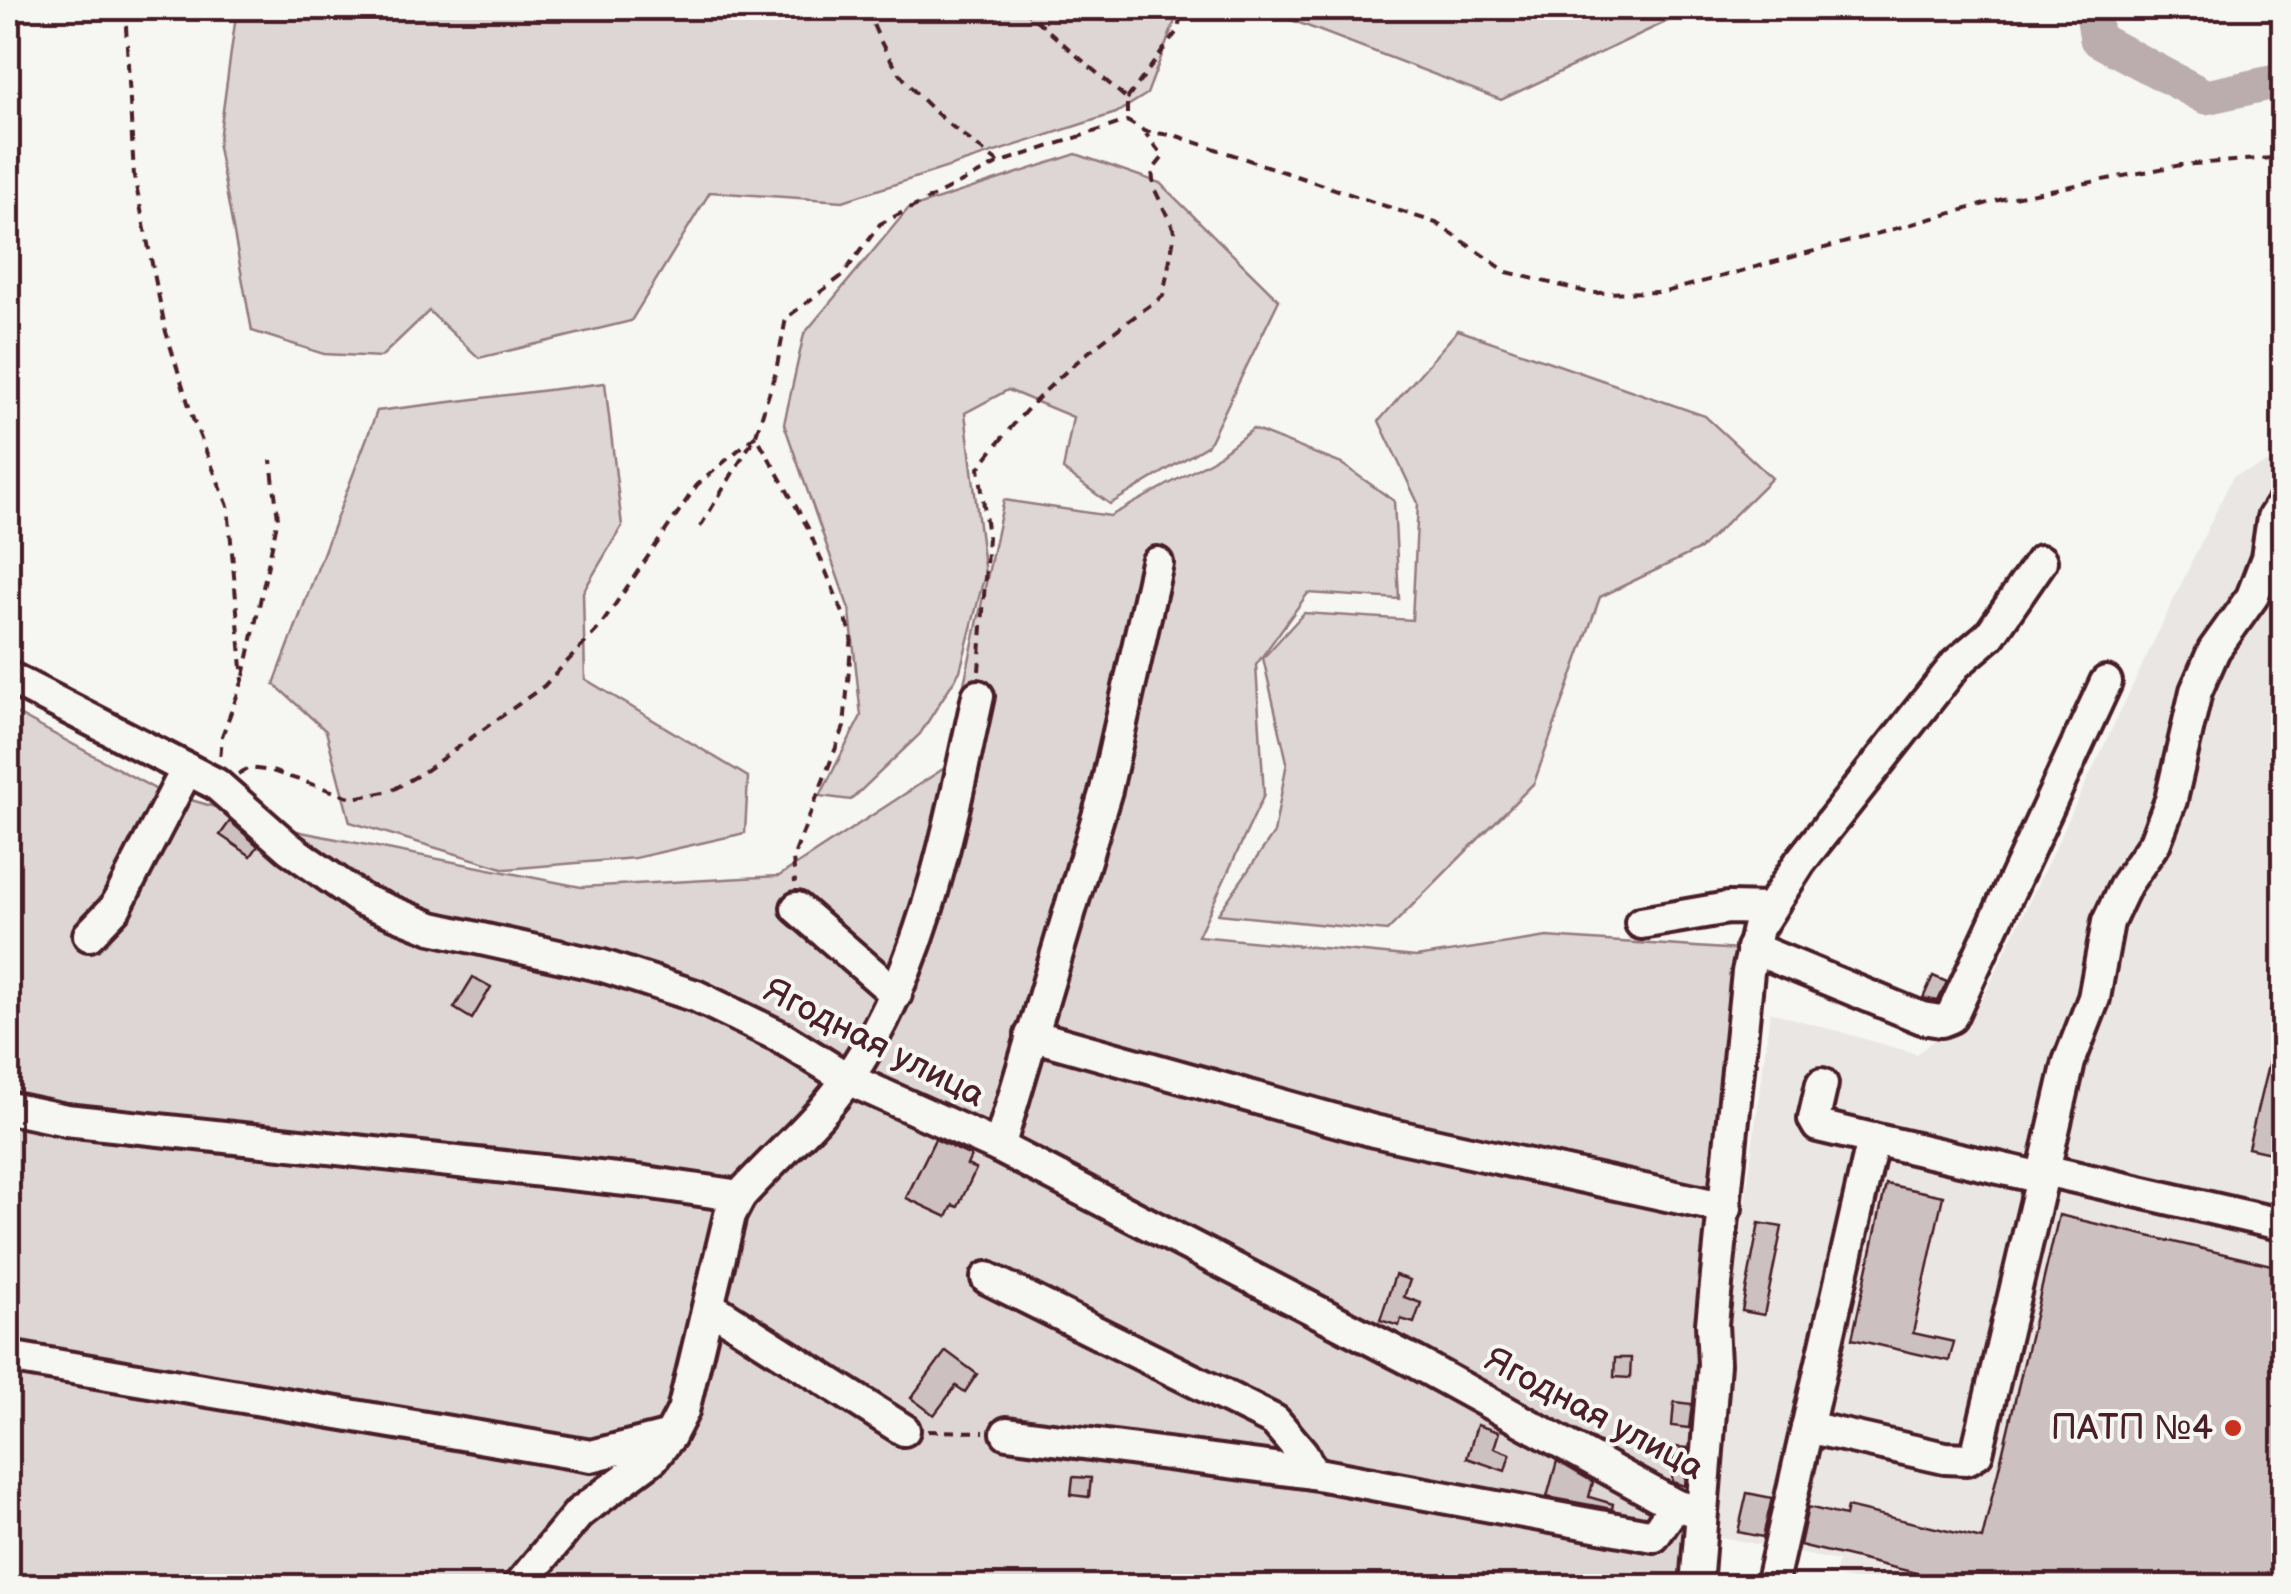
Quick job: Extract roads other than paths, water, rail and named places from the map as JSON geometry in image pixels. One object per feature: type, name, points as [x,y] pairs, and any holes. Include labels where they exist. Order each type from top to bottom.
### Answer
[{"type":"street","points":[[1807,1427],[1945,1458],[1966,1460],[1977,1454],[2068,1062],[2094,998],[2108,922],[2126,884],[2155,842],[2172,800],[2196,691],[2214,650],[2252,597],[2267,558],[2273,518],[2284,500]]},
{"type":"street","points":[[1696,1586],[1687,1509],[1714,1364],[1712,1324],[1752,948],[1769,909],[1800,862],[1956,664],[1990,636],[2041,562]]},
{"type":"street","points":[[999,1148],[1106,790],[1157,563]]},
{"type":"street","name":"Ягодная улица","points":[[8,678],[216,784],[288,848],[362,900],[432,928],[603,966],[696,996],[779,1036],[848,1079],[999,1148],[1414,1362],[1687,1509]]},
{"type":"street","points":[[1752,948],[1922,1018],[1941,1021],[1951,1017],[2106,682]]},
{"type":"street","points":[[519,1586],[579,1513],[653,1458],[683,1411],[722,1239],[740,1196],[848,1079],[896,994],[946,840],[978,696]]},
{"type":"street","points":[[89,935],[115,908],[188,770]]},
{"type":"street","points":[[797,908],[896,994]]},
{"type":"street","points":[[1642,923],[1728,908],[1769,909]]},
{"type":"street","points":[[1031,1035],[1374,1131],[1726,1208]]},
{"type":"street","points":[[1822,1084],[1814,1119],[1818,1126],[2284,1225]]},
{"type":"street","points":[[9,1108],[66,1120],[626,1180],[740,1196]]},
{"type":"street","points":[[1771,1586],[1873,1139]]},
{"type":"street","points":[[987,1278],[1275,1420],[1312,1473]]},
{"type":"street","points":[[709,1306],[904,1430]]},
{"type":"street","points":[[8,1358],[591,1456],[670,1436]]},
{"type":"street","points":[[1008,1433],[1312,1473],[1654,1536],[1687,1509]]},
{"type":"waterway","points":[[2092,8],[2097,39],[2206,97],[2284,80]]},
{"type":"place","name":"ПАТП №4","points":[[2233,1428]]}]
